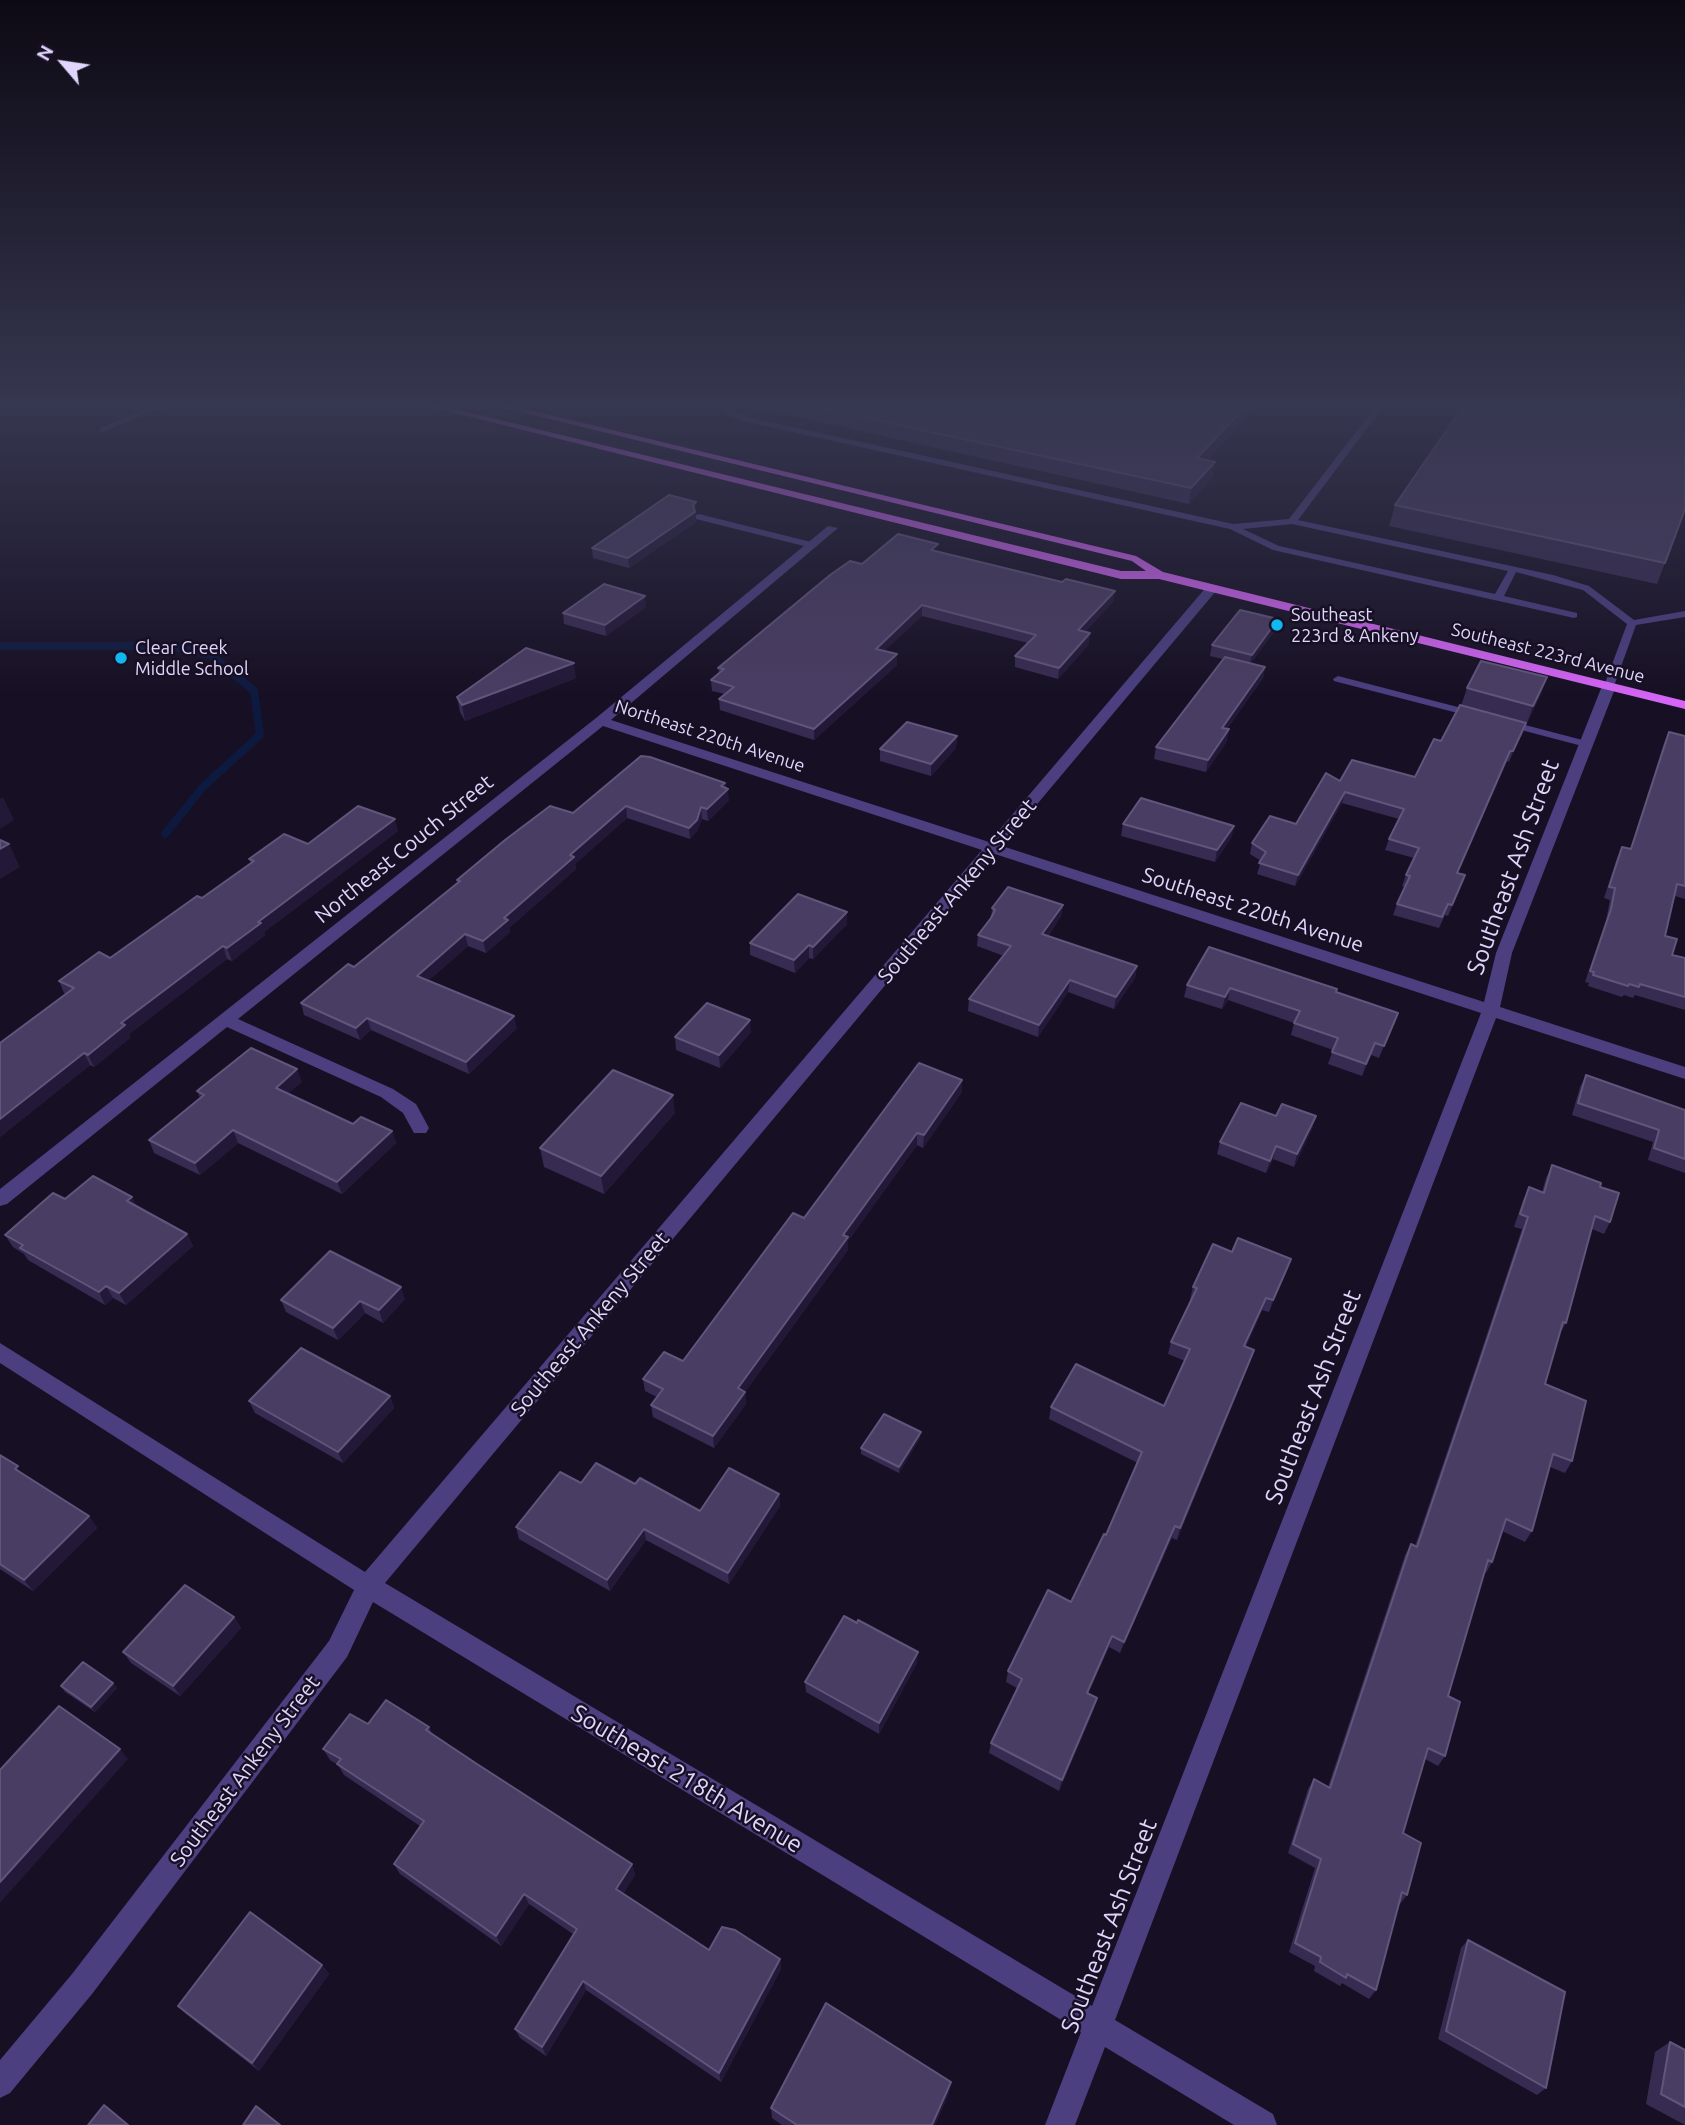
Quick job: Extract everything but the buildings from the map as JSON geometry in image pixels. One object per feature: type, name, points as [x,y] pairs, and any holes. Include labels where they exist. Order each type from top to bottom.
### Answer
[{"type":"main road","name":"Southeast 223rd Avenue","points":[[819,501],[1121,575],[1159,575],[1685,705]]},
{"type":"main road","name":"Southeast 223rd Avenue","points":[[896,501],[1136,559],[1159,575]]},
{"type":"street","name":"Northeast Couch Street","points":[[0,1199],[601,721],[832,528]]},
{"type":"street","name":"Southeast Ankeny Street","points":[[0,2082],[98,1963],[338,1649],[368,1586],[1212,589]]},
{"type":"street","name":"Southeast Ash Street","points":[[1060,2125],[1491,1010],[1504,953],[1609,686]]},
{"type":"street","name":"Northeast 220th Avenue","points":[[601,721],[807,788]]},
{"type":"street","name":"Southeast 220th Avenue","points":[[807,788],[1685,1073]]},
{"type":"street","points":[[226,1020],[387,1093],[410,1109],[420,1128]]},
{"type":"street","name":"Southeast 218th Avenue","points":[[0,1352],[368,1586],[1262,2125]]},
{"type":"lane","points":[[1117,501],[1233,527],[1276,548],[1574,615]]},
{"type":"lane","points":[[1292,521],[1307,501]]},
{"type":"lane","points":[[699,517],[812,545]]},
{"type":"lane","points":[[1233,527],[1292,521],[1513,569],[1586,588],[1632,623],[1685,614]]},
{"type":"lane","points":[[1498,598],[1513,569]]},
{"type":"lane","points":[[1609,686],[1632,623]]},
{"type":"lane","points":[[1338,679],[1482,717]]},
{"type":"lane","points":[[1495,720],[1586,744]]},
{"type":"waterway","points":[[0,646],[168,646],[211,655],[254,691],[260,735],[203,787],[165,834]]},
{"type":"place","name":"Southeast 223rd & Ankeny","points":[[1277,625]]},
{"type":"place","name":"Clear Creek Middle School","points":[[121,658]]}]
